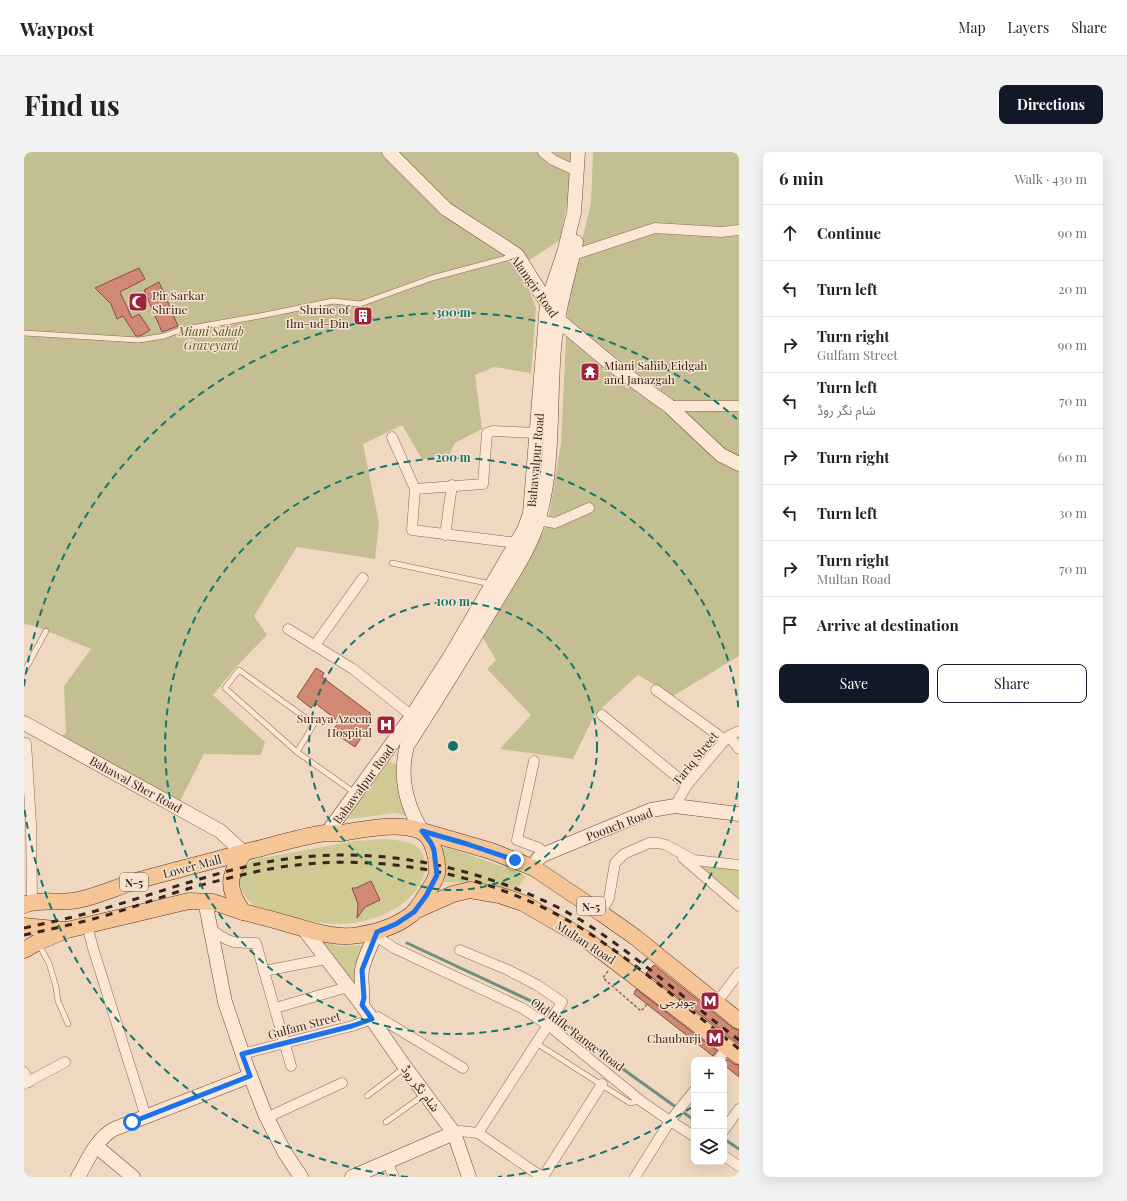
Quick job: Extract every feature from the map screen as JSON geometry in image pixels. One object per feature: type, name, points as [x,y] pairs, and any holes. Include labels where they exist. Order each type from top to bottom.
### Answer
[{"type":"main road","name":"Alamgir Road","points":[[389,152],[446,209],[517,255],[557,319],[611,364],[669,406],[721,455],[739,464]]},
{"type":"main road","name":"Bahawalpur Road","points":[[327,833],[412,716],[524,530],[530,514],[547,303],[564,252],[574,213],[578,152]]},
{"type":"main road","name":"Bahawalpur Road","points":[[422,831],[414,818],[406,796],[403,761],[407,746],[465,655],[525,552],[536,529],[548,464],[557,319],[583,214],[586,152]]},
{"type":"main road","name":"Bahawal Sher Road","points":[[29,725],[220,831],[244,853]]},
{"type":"main road","name":"Poonch Road","points":[[534,868],[539,857],[545,854],[651,810],[675,806],[739,814]]},
{"type":"main road","name":"N-5","points":[[244,853],[299,838],[327,833],[396,827],[422,831],[491,851],[534,868],[601,913],[635,937],[739,1020]]},
{"type":"main road","name":"N-5","points":[[31,946],[67,930],[197,901],[213,902],[242,912],[337,936],[377,932],[396,924],[414,912],[426,896],[437,875],[434,850],[431,843],[422,831]]},
{"type":"main road","name":"Lower Mall","points":[[27,902],[58,903],[77,901],[137,881],[244,853]]},
{"type":"main road","points":[[242,912],[234,898],[230,881],[235,865],[244,853]]},
{"type":"main road","name":"Multan Road","points":[[414,912],[459,891],[470,890],[499,895],[523,903],[584,938],[733,1051]]},
{"type":"main road","points":[[197,901],[210,928],[225,1002],[250,1076],[266,1118],[285,1153],[301,1177]]},
{"type":"main road","points":[[24,926],[67,930]]},
{"type":"main road","name":"شام نگر روڈ","points":[[303,928],[362,1005],[405,1067],[454,1133],[469,1177]]},
{"type":"main road","points":[[362,1005],[364,998],[362,970],[377,932]]},
{"type":"main road","points":[[78,1177],[96,1146],[105,1134],[114,1129],[250,1076]]},
{"type":"main road","points":[[352,1177],[454,1133]]},
{"type":"main road","points":[[96,1146],[133,1177]]},
{"type":"street","points":[[543,152],[553,160],[577,171]]},
{"type":"street","points":[[573,255],[655,228],[721,232],[739,230]]},
{"type":"street","points":[[669,406],[739,406]]},
{"type":"street","points":[[415,489],[452,485],[483,484],[487,433],[494,431],[537,433]]},
{"type":"street","points":[[392,437],[415,489],[412,530],[516,543]]},
{"type":"street","points":[[445,535],[452,485]]},
{"type":"street","points":[[538,520],[555,523],[589,508]]},
{"type":"street","points":[[315,645],[363,578]]},
{"type":"street","points":[[288,629],[353,669],[412,716]]},
{"type":"street","points":[[656,690],[727,738],[739,749]]},
{"type":"street","points":[[602,714],[687,785]]},
{"type":"street","points":[[27,902],[31,824],[25,743],[29,725]]},
{"type":"street","name":"Tariq Street","points":[[675,806],[687,785],[727,738],[739,732]]},
{"type":"street","points":[[534,761],[517,840],[539,848],[545,854]]},
{"type":"street","points":[[601,913],[609,898],[615,863],[624,854],[649,843],[666,845],[694,860],[739,865]]},
{"type":"street","points":[[674,850],[739,906]]},
{"type":"street","points":[[87,925],[146,1117]]},
{"type":"street","points":[[210,928],[227,940],[239,943],[256,943],[291,1066]]},
{"type":"street","name":"Old Rifle Range Road","points":[[377,932],[386,944],[522,1008],[550,1023],[641,1101],[691,1134]]},
{"type":"street","points":[[460,950],[508,970],[537,985],[562,1002],[550,1023],[478,1132]]},
{"type":"street","points":[[264,971],[326,959]]},
{"type":"street","points":[[717,1002],[739,973]]},
{"type":"street","points":[[274,1008],[348,987]]},
{"type":"street","points":[[372,1019],[378,1017],[386,1021],[463,1068]]},
{"type":"street","name":"Gulfam Street","points":[[242,1054],[352,1026],[372,1019]]},
{"type":"street","points":[[723,1057],[733,1051]]},
{"type":"street","points":[[24,1072],[27,1083],[65,1062]]},
{"type":"street","points":[[266,1118],[342,1084]]},
{"type":"street","points":[[454,1133],[460,1131],[478,1132],[542,1177],[602,1084]]},
{"type":"street","points":[[635,1177],[671,1120],[693,1093]]},
{"type":"street","points":[[725,1129],[739,1109]]},
{"type":"street","points":[[727,1158],[739,1166]]},
{"type":"street","points":[[387,1162],[394,1177]]},
{"type":"lane","points":[[24,333],[139,340],[164,336],[180,330],[271,314],[333,301],[360,304],[432,278],[517,255]]},
{"type":"lane","points":[[392,563],[492,584]]},
{"type":"lane","points":[[24,672],[46,631]]},
{"type":"lane","points":[[297,752],[314,724],[240,670],[224,688],[297,752],[356,793]]},
{"type":"lane","points":[[31,946],[49,963],[56,987],[58,1001],[68,1024]]},
{"type":"lane","points":[[536,1043],[630,1103],[641,1101]]},
{"type":"lane","points":[[367,1096],[405,1067]]},
{"type":"lane","points":[[386,1122],[425,1094]]},
{"type":"path","points":[[610,984],[641,1011],[647,1004]]},
{"type":"shaded area","points":[[389,761],[398,766],[398,792],[408,816],[395,813],[350,819],[346,817],[371,786]]},
{"type":"shaded area","points":[[383,839],[402,841],[415,845],[423,854],[425,868],[424,876],[416,890],[406,901],[394,909],[374,918],[360,922],[341,924],[316,922],[255,906],[240,888],[239,875],[242,869],[256,859],[355,841]]},
{"type":"shaded area","points":[[443,847],[510,869],[526,876],[513,895],[470,883],[445,882],[442,879]]},
{"type":"shaded area","points":[[674,850],[694,860],[739,865],[739,906]]},
{"type":"shaded area","points":[[315,939],[339,946],[363,945],[357,961],[355,985]]},
{"type":"green space","name":"Miani Sahab Graveyard","points":[[24,152],[570,152],[569,193],[560,240],[520,266],[536,308],[531,373],[494,367],[475,375],[482,429],[455,443],[449,455],[422,459],[402,425],[363,444],[379,523],[375,559],[297,547],[254,616],[267,635],[237,666],[213,695],[265,742],[261,755],[204,754],[177,807],[55,740],[66,733],[64,686],[91,649],[35,626],[24,624]]},
{"type":"green space","points":[[593,152],[739,152],[739,656],[673,696],[638,675],[595,714],[573,759],[500,749],[531,715],[487,669],[496,660],[483,638],[526,566],[548,522],[561,443],[568,299],[591,203]]},
{"type":"building","points":[[139,268],[145,279],[120,292],[132,318],[139,314],[150,330],[142,335],[136,336],[123,316],[117,319],[111,304],[95,288]]},
{"type":"building","points":[[159,282],[178,326],[162,332],[144,290]]},
{"type":"building","name":"Shrine of Ilm-ud-Din","points":[[368,307],[373,319],[358,325],[354,312]]},
{"type":"building","points":[[316,668],[324,673],[322,677],[370,713],[371,720],[368,727],[355,747],[332,731],[339,722],[315,703],[311,708],[297,697]]},
{"type":"building","points":[[371,881],[380,900],[365,907],[357,918],[358,904],[352,888],[356,888]]},
{"type":"building","points":[[654,965],[733,1028],[739,1030],[739,1044],[646,973]]},
{"type":"building","points":[[636,989],[717,1051],[713,1056],[634,994]]},
{"type":"building","points":[[727,1059],[734,1064],[739,1065],[739,1077],[727,1067]]},
{"type":"waterway","points":[[407,943],[546,1008],[627,1072],[691,1118]]},
{"type":"waterway","points":[[727,1141],[739,1149]]},
{"type":"railway","points":[[24,928],[92,912],[233,870],[286,859],[353,855],[418,861],[450,868],[514,888],[569,913],[607,937],[739,1040]]},
{"type":"railway","points":[[24,935],[103,916],[212,882],[292,865],[335,862],[378,863],[421,869],[463,878],[504,891],[543,908],[581,928],[662,986],[739,1049]]},
{"type":"place","name":"Pir Sarkar Shrine","points":[[138,302]]},
{"type":"place","name":"Shrine of Ilm-ud-Din","points":[[363,316]]},
{"type":"place","name":"Miani Sahib Eidgah and Janazgah","points":[[590,372]]},
{"type":"place","name":"Suraya Azeem Hospital","points":[[386,725]]},
{"type":"place","name":"چوبرجی","points":[[710,1001]]},
{"type":"place","name":"Chauburji","points":[[715,1038]]},
{"type":"route","points":[[132,1122],[250,1076],[242,1054],[352,1026],[372,1019],[362,1005],[364,998],[362,970],[377,932],[396,924],[414,912],[426,896],[437,875],[434,850],[431,843],[422,831],[491,851],[515,860]]}]
